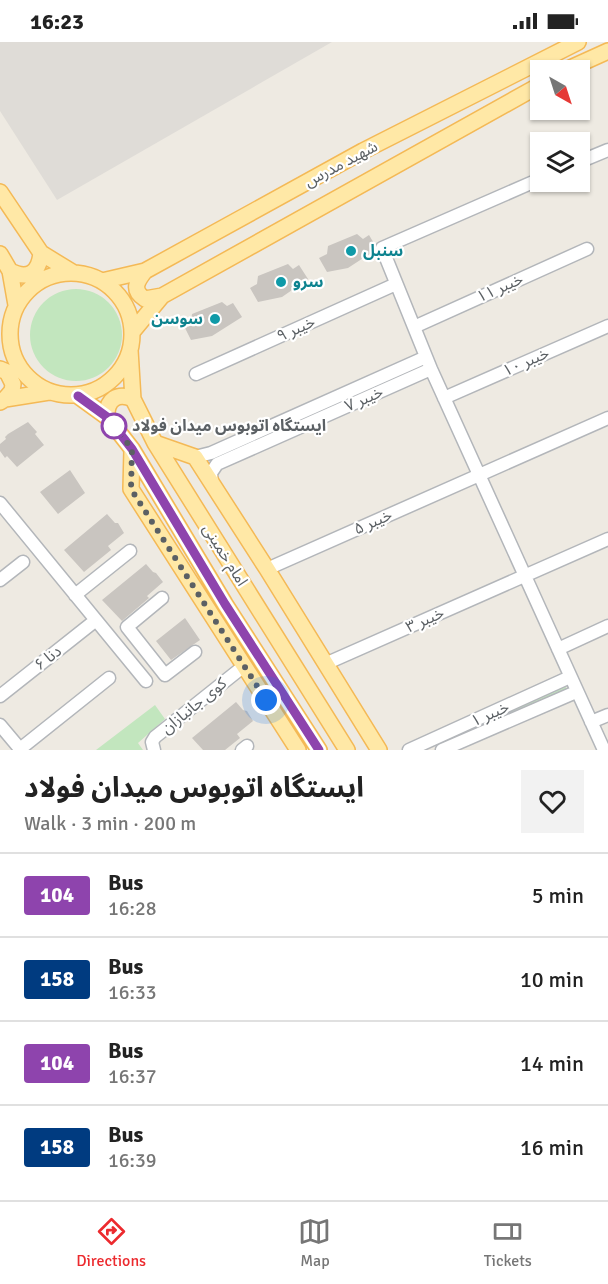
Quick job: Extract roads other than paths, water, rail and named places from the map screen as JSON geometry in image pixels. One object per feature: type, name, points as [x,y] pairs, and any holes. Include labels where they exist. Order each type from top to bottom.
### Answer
[{"type":"main road","name":"شهید مدرس","points":[[102,281],[145,271],[363,151],[578,42]]},
{"type":"main road","points":[[588,60],[608,51]]},
{"type":"main road","name":"شهید مدرس","points":[[132,331],[162,296],[530,91]]},
{"type":"main road","points":[[0,192],[41,253],[72,272]]},
{"type":"main road","points":[[10,271],[19,275],[32,273],[37,267],[41,253]]},
{"type":"main road","points":[[0,254],[10,271],[16,305]]},
{"type":"main road","points":[[145,271],[137,282],[136,289],[139,295],[145,299],[162,296]]},
{"type":"main road","points":[[72,272],[87,274],[102,281],[118,294],[128,311],[132,331],[130,350],[125,364],[105,385],[78,396],[63,396],[34,384],[22,373],[5,348],[16,305],[39,281],[55,274],[72,272]]},
{"type":"main road","name":"امام خمینی","points":[[130,350],[134,399],[155,442],[347,750]]},
{"type":"main road","points":[[0,369],[7,372],[13,384],[12,391],[3,400]]},
{"type":"main road","points":[[3,400],[49,392]]},
{"type":"main road","name":"امام خمینی","points":[[78,396],[107,417],[132,449],[225,604],[319,750]]},
{"type":"main road","points":[[107,417],[107,409],[114,398],[119,396],[134,399]]},
{"type":"main road","points":[[155,442],[195,457],[379,750]]},
{"type":"main road","points":[[132,449],[131,489],[298,750]]},
{"type":"street","points":[[590,157],[608,150]]},
{"type":"street","points":[[530,183],[381,248],[444,398],[603,750]]},
{"type":"street","name":"خیبر ۱۱","points":[[414,327],[587,249]]},
{"type":"street","name":"خیبر ۹","points":[[196,374],[396,284]]},
{"type":"street","name":"خیبر ۱۰","points":[[444,398],[608,326]]},
{"type":"street","name":"خیبر ۷","points":[[195,457],[214,458],[429,363]]},
{"type":"street","name":"خیبر ۵","points":[[267,569],[608,418]]},
{"type":"street","points":[[212,484],[211,473],[214,458]]},
{"type":"street","points":[[0,503],[146,681]]},
{"type":"street","name":"خیبر ۳","points":[[325,664],[608,539]]},
{"type":"street","points":[[75,595],[130,551]]},
{"type":"street","points":[[0,580],[23,562]]},
{"type":"street","points":[[162,598],[127,627],[165,675],[195,652]]},
{"type":"street","name":"دنا ۶","points":[[0,696],[96,620]]},
{"type":"street","points":[[558,649],[608,626]]},
{"type":"street","points":[[134,667],[149,655]]},
{"type":"street","name":"کوی جانبازان","points":[[154,750],[152,742],[155,737],[244,666]]},
{"type":"street","name":"خیبر ۱","points":[[409,750],[570,677]]},
{"type":"street","points":[[0,725],[17,748],[109,678]]},
{"type":"street","name":"خیبر ۱","points":[[442,750],[576,692]]},
{"type":"street","points":[[591,722],[608,715]]},
{"type":"street","points":[[485,716],[491,728]]},
{"type":"place","name":"سنبل","points":[[351,251]]},
{"type":"place","name":"سرو","points":[[281,282]]},
{"type":"place","name":"سوسن","points":[[215,319]]},
{"type":"place","name":"ایستگاه اتوبوس میدان فولاد","points":[[114,426]]}]
